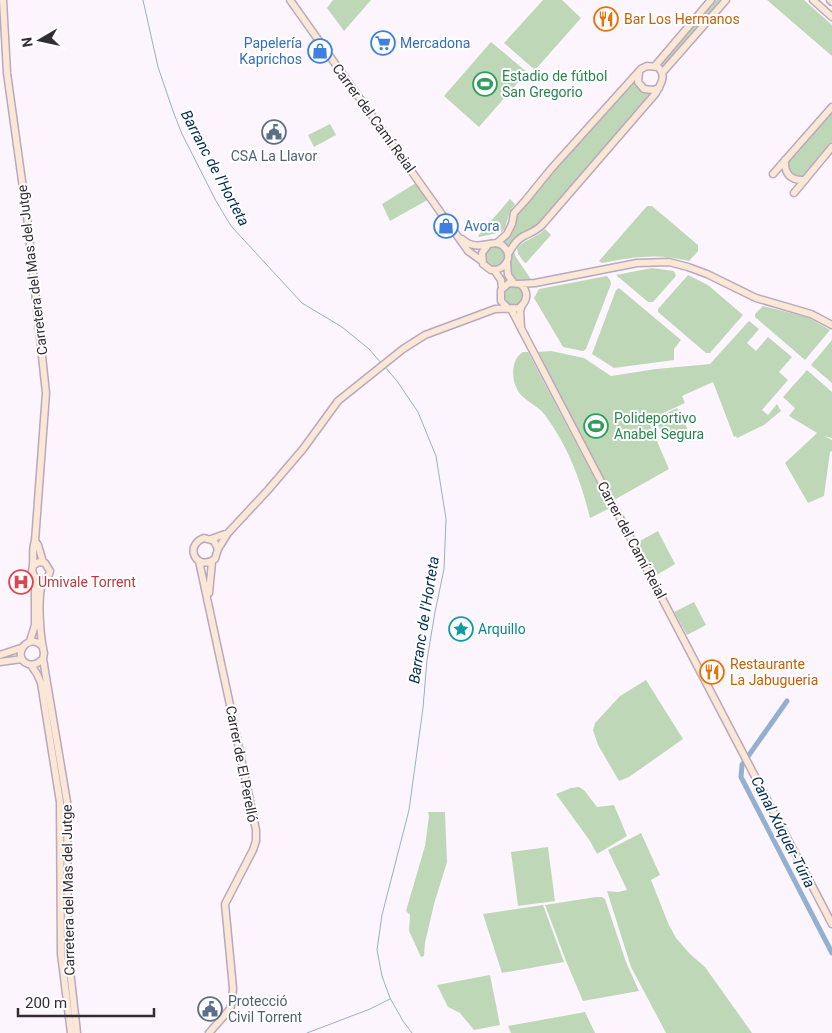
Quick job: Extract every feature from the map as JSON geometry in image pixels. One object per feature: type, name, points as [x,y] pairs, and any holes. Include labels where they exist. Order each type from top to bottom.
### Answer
[{"type":"street","name":"Carretera del Mas del Jutge","points":[[3,0],[7,73],[27,217],[46,393],[36,541],[33,546],[34,565]]},
{"type":"street","name":"Carrer del Camí Reial","points":[[290,0],[468,251],[482,261]]},
{"type":"street","points":[[655,66],[711,0]]},
{"type":"street","points":[[662,73],[726,0]]},
{"type":"street","points":[[813,0],[832,17]]},
{"type":"street","points":[[497,244],[507,234],[512,224],[514,213],[563,156],[639,72],[647,66],[655,66],[662,73],[663,81],[658,88],[542,225],[535,232],[524,236],[516,242],[508,254],[508,275],[512,282]]},
{"type":"street","points":[[639,72],[640,86],[649,91],[658,88]]},
{"type":"street","points":[[773,174],[832,107]]},
{"type":"street","points":[[794,192],[832,148]]},
{"type":"street","points":[[785,160],[786,172],[791,178],[805,180]]},
{"type":"street","points":[[458,236],[472,246],[497,244],[505,248],[508,254]]},
{"type":"street","points":[[488,245],[482,253],[482,261],[488,269],[503,268],[507,263]]},
{"type":"street","points":[[502,288],[512,282],[535,284],[637,263],[669,262],[707,274],[756,298],[811,314],[832,325]]},
{"type":"street","points":[[486,312],[500,297],[502,288],[501,280],[494,270]]},
{"type":"street","points":[[520,284],[526,293],[526,299],[520,311],[521,328]]},
{"type":"street","points":[[526,293],[535,284]]},
{"type":"street","points":[[500,297],[504,305],[509,308]]},
{"type":"street","points":[[218,548],[214,541],[204,538],[195,544],[193,549],[199,561],[212,562],[217,556],[218,548],[228,533],[303,449],[338,401],[361,381],[425,335],[486,312],[522,305]]},
{"type":"street","name":"Carrer del Camí Reial","points":[[509,308],[832,924]]},
{"type":"street","points":[[210,539],[228,533]]},
{"type":"street","name":"Carretera del Mas del Jutge","points":[[36,541],[42,562]]},
{"type":"street","name":"Carrer de El Perelló","points":[[199,561],[256,830],[256,841],[253,850],[226,904],[233,988],[232,1004],[230,1009],[209,1033]]},
{"type":"street","points":[[0,662],[22,659],[31,665],[38,664],[42,659],[44,653],[42,647],[40,598],[44,580],[49,576],[50,571],[48,565],[42,562],[34,565],[32,571],[35,578],[34,625],[30,642]]},
{"type":"street","name":"Carrer de El Perelló","points":[[209,602],[212,562]]},
{"type":"street","points":[[35,578],[44,580]]},
{"type":"street","points":[[0,655],[21,648],[30,642],[35,642],[42,647]]},
{"type":"street","points":[[21,648],[22,659]]},
{"type":"street","name":"Carretera del Mas del Jutge","points":[[42,659],[67,802],[68,952],[77,1033]]},
{"type":"street","name":"Carretera del Mas del Jutge","points":[[31,665],[38,674],[41,683],[60,802],[61,954],[71,1033]]},
{"type":"green space","points":[[333,0],[371,0],[344,31],[327,8]]},
{"type":"green space","points":[[543,0],[562,0],[581,18],[535,70],[504,43]]},
{"type":"green space","points":[[712,0],[725,0],[662,73],[658,67]]},
{"type":"green space","points":[[767,0],[804,0],[832,25],[832,56]]},
{"type":"green space","name":"Estadio de fútbol San Gregorio","points":[[491,42],[527,72],[479,127],[444,96]]},
{"type":"green space","points":[[637,77],[646,92],[655,93],[538,226],[508,248],[503,243],[511,232],[516,214]]},
{"type":"green space","points":[[832,112],[832,142],[804,176],[797,177],[793,175],[788,170],[789,160]]},
{"type":"green space","points":[[330,124],[336,135],[314,147],[308,135]]},
{"type":"green space","points":[[419,181],[431,198],[390,221],[382,204]]},
{"type":"green space","points":[[510,199],[515,204],[510,211],[502,232],[479,237],[478,236]]},
{"type":"green space","points":[[647,206],[652,206],[698,245],[698,251],[689,261],[656,257],[602,263],[599,261]]},
{"type":"green space","points":[[545,229],[551,235],[526,263],[524,262],[518,254],[517,248]]},
{"type":"green space","points":[[495,247],[502,250],[505,257],[502,264],[495,267],[488,264],[485,257],[488,250]]},
{"type":"green space","points":[[513,249],[516,257],[532,281],[519,281],[512,276],[510,267]]},
{"type":"green space","points":[[652,268],[674,271],[676,276],[653,302],[648,302],[616,275]]},
{"type":"green space","points":[[688,275],[708,285],[743,315],[710,353],[706,353],[658,312],[658,309]]},
{"type":"green space","points":[[607,276],[611,284],[586,349],[583,351],[563,347],[534,298],[539,289]]},
{"type":"green space","points":[[513,286],[520,289],[523,296],[520,303],[513,306],[506,303],[503,296],[506,289]]},
{"type":"green space","points":[[619,288],[681,340],[674,349],[674,360],[614,368],[592,354],[616,290]]},
{"type":"green space","points":[[763,306],[807,317],[830,330],[805,360],[755,317],[755,314]]},
{"type":"green space","points":[[749,321],[759,329],[747,343],[756,351],[768,337],[792,357],[779,372],[788,380],[762,410],[768,415],[777,404],[781,411],[764,425],[737,438],[736,436],[734,437],[713,382],[682,396],[685,403],[648,420],[669,469],[614,500],[538,352],[551,351],[584,358],[611,376],[656,369],[710,364]]},
{"type":"green space","points":[[832,340],[832,383],[811,365]]},
{"type":"green space","points":[[523,352],[528,352],[610,508],[590,518],[578,477],[567,451],[545,415],[518,392],[513,378],[514,368],[517,358]]},
{"type":"green space","points":[[807,370],[832,392],[832,438],[824,436],[832,440],[832,451],[830,452],[824,496],[808,503],[785,463],[817,433],[789,416],[795,408],[783,397]]},
{"type":"green space","points":[[677,408],[688,430],[666,441],[655,419]]},
{"type":"green space","points":[[658,531],[675,564],[655,576],[638,542]]},
{"type":"green space","points":[[694,602],[706,625],[687,635],[674,612]]},
{"type":"green space","points":[[646,680],[683,739],[629,777],[619,781],[598,745],[593,730],[595,723],[620,696]]},
{"type":"green space","points":[[579,787],[584,790],[597,807],[614,805],[627,836],[597,854],[590,841],[556,794]]},
{"type":"green space","points":[[428,812],[445,812],[447,862],[434,904],[424,956],[421,957],[409,931],[410,915],[406,911],[425,846]]},
{"type":"green space","points":[[641,833],[660,875],[651,880],[676,938],[705,967],[752,1033],[666,1033],[631,967],[607,891],[618,892],[627,890],[608,850]]},
{"type":"green space","points":[[548,847],[555,901],[518,906],[511,852]]},
{"type":"green space","points":[[596,897],[605,899],[626,962],[639,991],[583,1001],[545,905]]},
{"type":"green space","points":[[543,905],[564,962],[502,973],[483,914]]},
{"type":"green space","points":[[490,975],[500,1025],[474,1030],[460,1013],[448,1007],[437,985]]},
{"type":"green space","points":[[585,1012],[595,1033],[511,1033],[508,1026]]},
{"type":"waterway","name":"Barranc de l'Horteta","points":[[143,0],[158,67],[173,111],[182,134],[231,226],[302,303],[342,327],[369,349],[382,364]]},
{"type":"waterway","name":"Barranc de l'Horteta","points":[[385,367],[418,412],[436,456],[446,519],[444,569],[427,660],[423,708],[409,810],[382,915],[377,950],[382,976],[390,998],[412,1033]]},
{"type":"waterway","name":"Canal Xúquer-Túria","points":[[787,701],[742,765],[741,777],[832,953]]},
{"type":"waterway","points":[[307,1033],[370,1009],[390,999]]},
{"type":"place","name":"Bar Los Hermanos","points":[[606,19]]},
{"type":"place","name":"Mercadona","points":[[383,43]]},
{"type":"place","name":"Papelería Kaprichos","points":[[320,51]]},
{"type":"place","name":"Estadio de fútbol San Gregorio","points":[[485,84]]},
{"type":"place","name":"CSA La Llavor","points":[[274,132]]},
{"type":"place","name":"Avora","points":[[446,226]]},
{"type":"place","name":"Polideportivo Anabel Segura","points":[[596,426]]},
{"type":"place","name":"Umivale Torrent","points":[[21,582]]},
{"type":"place","name":"Arquillo","points":[[461,629]]},
{"type":"place","name":"Restaurante La Jabugueria","points":[[712,672]]},
{"type":"place","name":"Protecció Civil Torrent","points":[[210,1009]]}]
